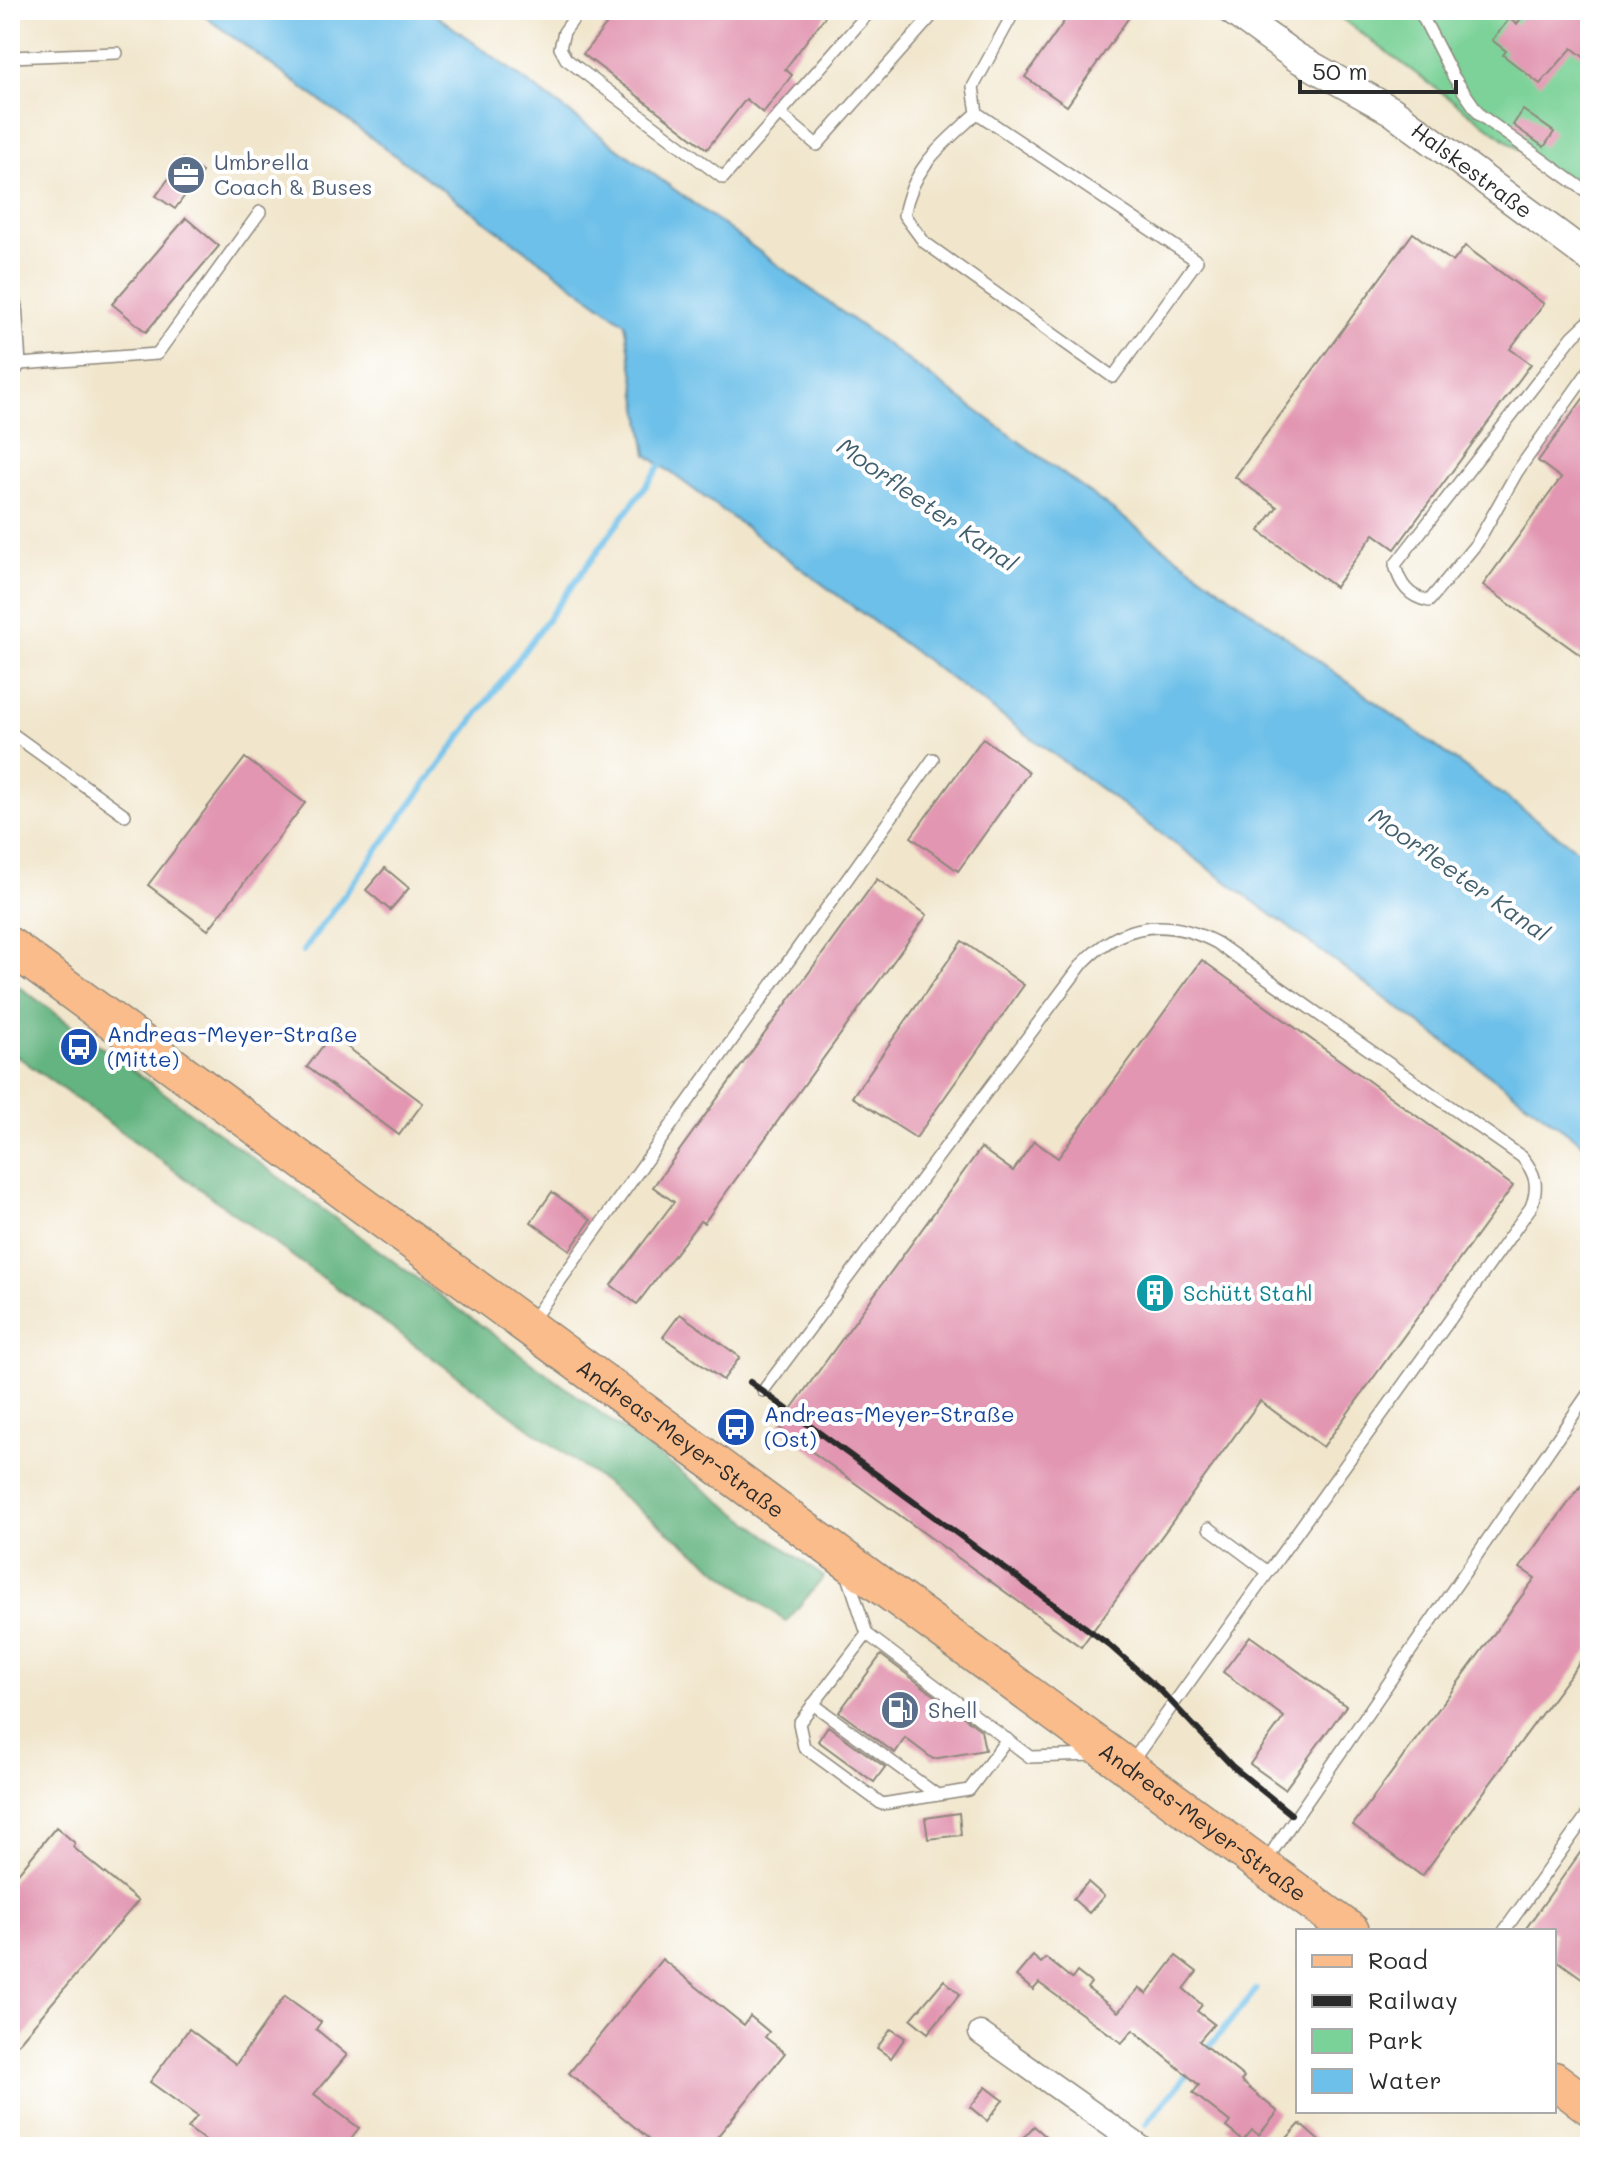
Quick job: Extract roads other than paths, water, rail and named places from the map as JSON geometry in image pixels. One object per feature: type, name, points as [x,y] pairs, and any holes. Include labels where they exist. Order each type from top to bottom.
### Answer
[{"type":"main road","name":"Andreas-Meyer-Straße","points":[[10,946],[1348,1929]]},
{"type":"main road","points":[[1556,2082],[1590,2107]]},
{"type":"street","name":"Halskestraße","points":[[1231,10],[1296,57],[1392,111],[1590,258]]},
{"type":"street","points":[[980,2033],[1141,2147]]},
{"type":"lane","points":[[580,10],[564,32],[560,48],[566,59],[723,178],[871,10]]},
{"type":"lane","points":[[780,114],[817,145],[937,10]]},
{"type":"lane","points":[[977,113],[928,159],[909,190],[904,215],[924,242],[1113,377],[1197,261],[977,113],[973,87],[1015,10]]},
{"type":"lane","points":[[1419,10],[1453,76],[1480,115],[1590,194]]},
{"type":"lane","points":[[10,57],[117,53]]},
{"type":"lane","points":[[20,364],[157,354],[260,212]]},
{"type":"lane","points":[[10,379],[20,364],[16,304]]},
{"type":"lane","points":[[1590,320],[1573,336],[1395,565],[1398,580],[1414,598],[1429,601],[1477,543],[1517,472],[1590,369]]},
{"type":"lane","points":[[10,732],[125,815]]},
{"type":"lane","points":[[527,1326],[574,1265],[933,759]]},
{"type":"lane","points":[[763,1391],[1091,954],[1120,934],[1146,926],[1172,926],[1195,932],[1217,943],[1506,1144],[1522,1157],[1536,1179],[1537,1192],[1531,1207],[1268,1572],[1120,1761],[1030,1757],[867,1634],[843,1560]]},
{"type":"lane","points":[[1263,1866],[1590,1391]]},
{"type":"lane","points":[[1209,1528],[1268,1572]]},
{"type":"lane","points":[[867,1634],[799,1723],[804,1747],[882,1804],[969,1790],[1007,1739]]},
{"type":"lane","points":[[813,1704],[937,1795]]},
{"type":"lane","points":[[1505,1929],[1590,1811]]},
{"type":"water","name":"Moorfleeter Kanal","points":[[196,10],[429,10],[1590,859],[1590,1149],[647,455],[625,323]]},
{"type":"waterway","points":[[303,951],[661,465]]},
{"type":"waterway","points":[[1204,2053],[1256,1990]]},
{"type":"waterway","points":[[1146,2124],[1190,2071]]},
{"type":"railway","points":[[750,1382],[1108,1644],[1161,1691],[1232,1766],[1291,1814]]},
{"type":"place","name":"Umbrella Coach & Buses","points":[[186,175]]},
{"type":"place","name":"Andreas-Meyer-Straße (Mitte)","points":[[79,1047]]},
{"type":"place","name":"Schütt Stahl","points":[[1155,1293]]},
{"type":"place","name":"Andreas-Meyer-Straße (Ost)","points":[[736,1427]]},
{"type":"place","name":"Shell","points":[[900,1710]]}]
